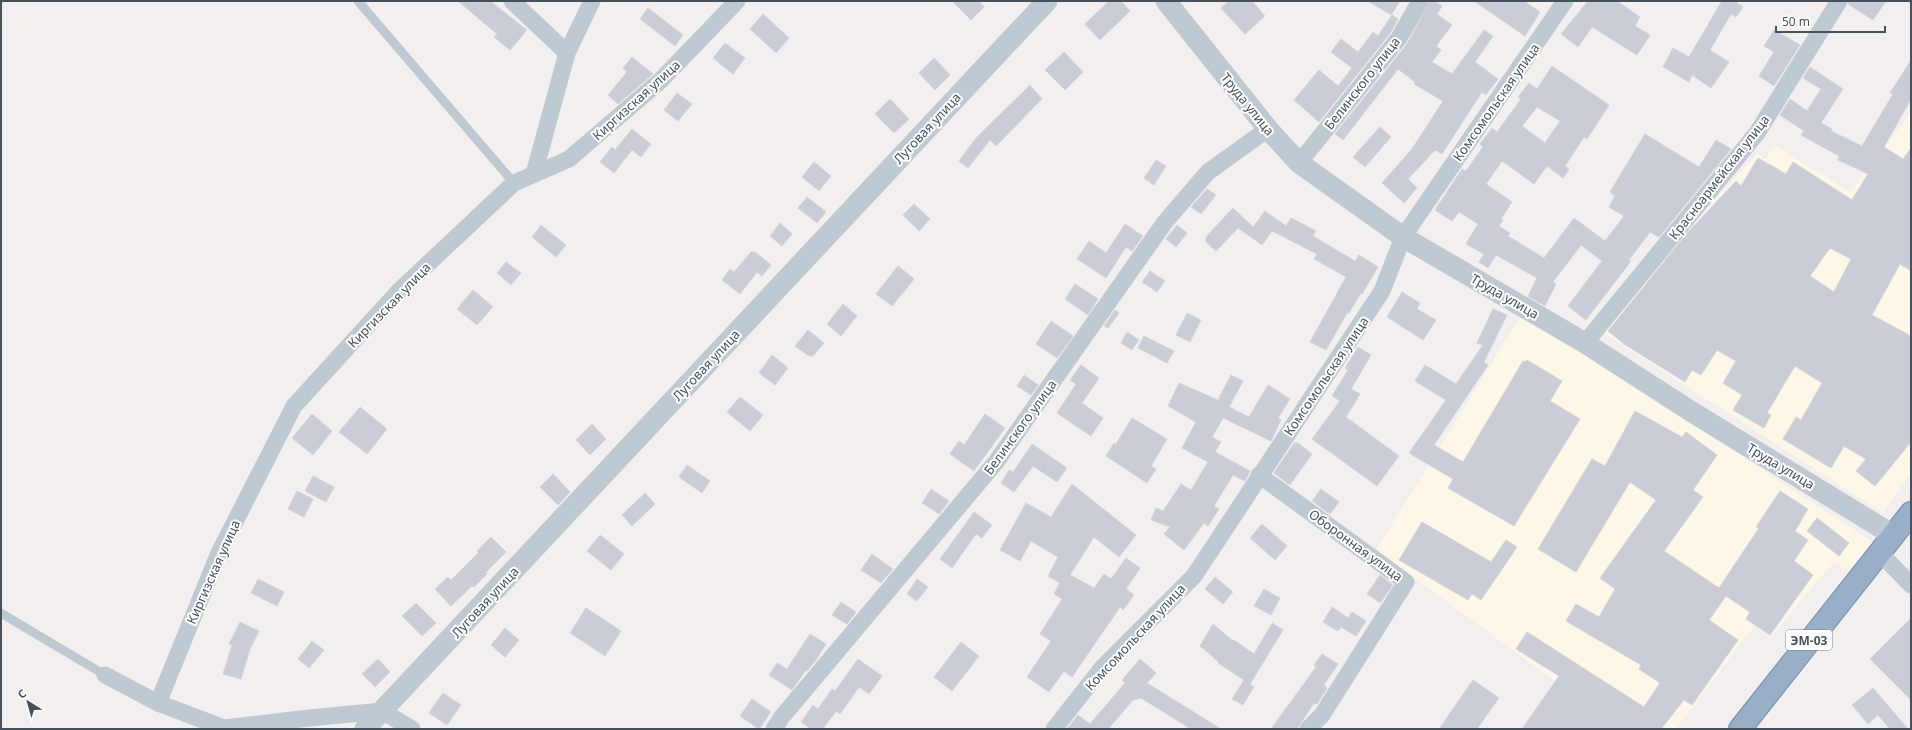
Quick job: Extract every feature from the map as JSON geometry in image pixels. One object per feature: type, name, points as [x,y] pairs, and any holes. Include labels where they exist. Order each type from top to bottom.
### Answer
[{"type":"highway","name":"ЭМ-03","points":[[1740,729],[1911,513]]},
{"type":"street","points":[[512,1],[567,53]]},
{"type":"street","points":[[534,174],[567,53],[592,1]]},
{"type":"street","name":"Киргизская улица","points":[[158,703],[219,553],[294,406],[399,291],[514,183],[569,159],[654,86],[737,1]]},
{"type":"street","name":"Луговая улица","points":[[365,729],[1046,1]]},
{"type":"street","name":"Труда улица","points":[[1166,1],[1268,129],[1299,163],[1403,237],[1585,343],[1692,412],[1893,535]]},
{"type":"street","name":"Белинского улица","points":[[1299,163],[1398,38],[1420,1]]},
{"type":"street","name":"Комсомольская улица","points":[[1054,729],[1102,668],[1194,576],[1259,475],[1332,369],[1382,291],[1403,237],[1565,1]]},
{"type":"street","name":"Красноармейская улица","points":[[1585,343],[1757,133],[1839,1]]},
{"type":"street","name":"Белинского улица","points":[[774,729],[781,718],[996,462],[1165,222],[1208,172],[1268,129]]},
{"type":"street","name":"Оборонная улица","points":[[1259,475],[1406,582],[1322,715],[1308,729]]},
{"type":"street","points":[[1879,552],[1911,585]]},
{"type":"street","points":[[105,675],[158,703],[224,728],[382,711],[412,729]]},
{"type":"lane","points":[[358,1],[514,183]]},
{"type":"lane","points":[[1,613],[105,675]]},
{"type":"shaded area","points":[[1911,113],[1911,473],[1883,513],[1606,334],[1599,327],[1758,153],[1765,160],[1775,145],[1850,192]]},
{"type":"shaded area","points":[[1524,314],[1873,542],[1849,571],[1834,562],[1770,637],[1754,626],[1676,729],[1621,729],[1376,550],[1516,324]]},
{"type":"building","points":[[458,1],[490,1],[527,30],[510,50],[494,37],[497,34]]},
{"type":"building","points":[[952,1],[979,1],[984,7],[971,20]]},
{"type":"building","points":[[1109,1],[1121,1],[1130,11],[1100,40],[1085,24]]},
{"type":"building","points":[[1229,1],[1252,1],[1265,16],[1245,34],[1221,8]]},
{"type":"building","points":[[1368,1],[1400,1],[1391,15]]},
{"type":"building","points":[[1430,1],[1434,1],[1442,6],[1437,14],[1452,25],[1436,46],[1441,50],[1432,62],[1452,74],[1484,30],[1493,36],[1475,62],[1498,79],[1486,95],[1482,92],[1442,154],[1435,150],[1408,179],[1417,188],[1404,203],[1382,183],[1412,149],[1443,101],[1414,84],[1415,82],[1398,69],[1343,140],[1335,134],[1407,44]]},
{"type":"building","points":[[1474,1],[1524,1],[1540,12],[1525,36]]},
{"type":"building","points":[[1588,1],[1617,1],[1640,17],[1635,26],[1650,35],[1637,55],[1592,27],[1578,47],[1561,34]]},
{"type":"building","points":[[1722,1],[1734,1],[1743,7],[1736,17],[1731,14],[1710,50],[1729,62],[1711,88],[1692,75],[1689,82],[1663,67],[1673,48],[1689,57]]},
{"type":"building","points":[[1849,1],[1886,1],[1873,20],[1848,4]]},
{"type":"building","points":[[648,8],[683,35],[675,46],[640,19]]},
{"type":"building","points":[[763,14],[789,38],[776,53],[750,29]]},
{"type":"building","points":[[1392,15],[1398,19],[1391,32],[1319,122],[1294,100],[1319,70],[1338,86],[1352,68],[1331,52],[1341,39],[1358,52],[1373,32],[1378,36]]},
{"type":"building","points":[[1774,30],[1800,45],[1774,86],[1759,76],[1774,52],[1764,46]]},
{"type":"building","points":[[725,43],[745,58],[733,74],[713,58]]},
{"type":"building","points":[[1064,52],[1083,72],[1065,90],[1045,70]]},
{"type":"building","points":[[632,57],[653,74],[618,104],[608,95],[627,72],[623,68]]},
{"type":"building","points":[[934,58],[950,75],[935,90],[919,73]]},
{"type":"building","points":[[1911,60],[1911,99],[1884,147],[1903,159],[1911,148],[1911,271],[1900,264],[1872,315],[1911,336],[1911,442],[1875,486],[1856,471],[1866,459],[1844,446],[1831,468],[1783,439],[1796,417],[1801,420],[1822,383],[1795,366],[1767,413],[1771,415],[1764,428],[1733,410],[1742,395],[1723,383],[1736,361],[1717,350],[1701,375],[1692,370],[1685,382],[1624,344],[1608,331],[1688,232],[1736,181],[1741,186],[1758,158],[1786,174],[1793,162],[1852,200],[1868,174],[1838,160],[1839,156],[1801,135],[1804,131],[1780,115],[1790,99],[1807,111],[1821,89],[1803,78],[1810,67],[1843,89],[1821,123],[1832,129],[1831,131],[1862,146],[1893,94],[1890,93]],"holes":[[[1830,248],[1851,259],[1834,292],[1810,276]]]},
{"type":"building","points":[[1552,66],[1609,105],[1587,139],[1584,137],[1565,166],[1569,169],[1563,178],[1547,166],[1534,184],[1502,161],[1486,184],[1512,202],[1501,219],[1503,220],[1499,226],[1510,233],[1508,236],[1544,258],[1574,218],[1605,241],[1624,216],[1609,207],[1615,196],[1610,192],[1645,134],[1699,167],[1716,140],[1731,149],[1659,237],[1650,232],[1629,260],[1631,261],[1586,320],[1568,306],[1602,261],[1581,245],[1553,282],[1556,284],[1545,306],[1528,296],[1537,278],[1496,255],[1488,268],[1479,262],[1484,254],[1466,244],[1478,224],[1459,212],[1452,221],[1435,210],[1462,169],[1466,171],[1483,147],[1480,144],[1492,128],[1497,132],[1521,99],[1518,97],[1529,83],[1537,89]],"holes":[[[1537,107],[1560,121],[1545,143],[1522,126]]]},
{"type":"building","points":[[1030,85],[1042,99],[996,146],[990,140],[968,168],[959,161],[976,138]]},
{"type":"building","points":[[677,93],[692,104],[678,121],[664,110]]},
{"type":"building","points":[[890,99],[909,119],[894,133],[875,114]]},
{"type":"building","points":[[1380,127],[1391,137],[1365,167],[1353,157]]},
{"type":"building","points":[[632,129],[651,144],[641,157],[632,150],[614,173],[600,162],[612,147],[615,150]]},
{"type":"building","points":[[1156,160],[1166,166],[1154,185],[1144,178]]},
{"type":"building","points":[[814,162],[831,176],[819,191],[802,177]]},
{"type":"building","points":[[1207,189],[1216,195],[1201,214],[1191,207]]},
{"type":"building","points":[[807,197],[826,212],[817,223],[798,208]]},
{"type":"building","points":[[914,204],[930,219],[919,231],[903,215]]},
{"type":"building","points":[[1233,208],[1253,227],[1265,211],[1286,226],[1291,218],[1316,231],[1313,236],[1355,261],[1359,255],[1378,267],[1362,294],[1361,293],[1349,313],[1347,313],[1326,350],[1310,342],[1346,277],[1314,259],[1317,254],[1272,231],[1262,245],[1238,228],[1216,251],[1206,242],[1206,237]]},
{"type":"building","points":[[780,223],[792,234],[782,246],[770,236]]},
{"type":"building","points":[[1125,224],[1143,236],[1132,251],[1126,247],[1106,278],[1077,259],[1089,241],[1106,253]]},
{"type":"building","points":[[541,225],[566,245],[556,257],[532,237]]},
{"type":"building","points":[[1177,225],[1187,233],[1176,247],[1166,239]]},
{"type":"building","points":[[751,252],[755,252],[771,265],[762,276],[757,272],[740,294],[722,280],[730,269],[734,272]]},
{"type":"building","points":[[506,262],[521,273],[511,285],[497,273]]},
{"type":"building","points":[[898,266],[914,279],[892,306],[876,294]]},
{"type":"building","points":[[1150,271],[1165,281],[1157,292],[1142,282]]},
{"type":"building","points":[[1075,284],[1098,299],[1088,315],[1065,299]]},
{"type":"building","points":[[473,290],[493,307],[477,325],[457,309]]},
{"type":"building","points":[[1402,292],[1420,303],[1417,309],[1436,320],[1423,340],[1387,317]]},
{"type":"building","points":[[843,304],[857,316],[841,336],[827,324]]},
{"type":"building","points":[[1493,309],[1507,315],[1484,362],[1488,365],[1434,445],[1463,462],[1523,361],[1525,362],[1527,360],[1562,381],[1550,401],[1580,419],[1514,526],[1448,488],[1453,479],[1409,453],[1446,400],[1415,381],[1425,365],[1456,384],[1483,345],[1477,343]]},
{"type":"building","points":[[1115,310],[1119,313],[1108,328],[1104,326]]},
{"type":"building","points":[[1187,313],[1201,320],[1190,342],[1176,335]]},
{"type":"building","points":[[1051,321],[1073,336],[1057,358],[1036,344]]},
{"type":"building","points":[[808,330],[824,343],[813,356],[809,356],[795,346]]},
{"type":"building","points":[[1127,332],[1139,340],[1132,350],[1121,343]]},
{"type":"building","points":[[1144,336],[1174,351],[1167,363],[1138,348]]},
{"type":"building","points":[[1358,347],[1371,355],[1351,389],[1360,394],[1346,417],[1399,456],[1377,486],[1312,439],[1340,401],[1332,396],[1348,370],[1345,368]]},
{"type":"building","points":[[772,355],[788,368],[775,385],[759,373]]},
{"type":"building","points":[[1081,365],[1099,378],[1082,403],[1103,418],[1091,436],[1057,413],[1076,384],[1070,380]]},
{"type":"building","points":[[1024,375],[1038,385],[1031,395],[1017,386]]},
{"type":"building","points":[[1231,375],[1243,381],[1229,407],[1249,417],[1268,385],[1290,399],[1278,418],[1281,420],[1271,441],[1223,418],[1212,437],[1221,442],[1215,452],[1250,471],[1245,481],[1233,475],[1214,506],[1219,509],[1208,526],[1204,523],[1184,550],[1164,534],[1170,527],[1151,520],[1156,508],[1163,511],[1181,484],[1191,490],[1208,462],[1182,448],[1196,422],[1168,406],[1179,383],[1218,400]]},
{"type":"building","points":[[740,397],[763,415],[750,431],[727,412]]},
{"type":"building","points":[[360,407],[387,429],[367,454],[339,432]]},
{"type":"building","points":[[1635,411],[1682,437],[1686,432],[1717,455],[1693,490],[1703,497],[1664,551],[1719,588],[1759,528],[1756,527],[1780,491],[1808,509],[1795,531],[1808,540],[1794,561],[1813,575],[1770,635],[1746,619],[1750,612],[1726,596],[1709,620],[1738,640],[1692,705],[1684,700],[1661,729],[1522,729],[1559,676],[1516,649],[1527,632],[1644,707],[1660,683],[1639,669],[1641,665],[1566,621],[1576,604],[1599,617],[1615,589],[1600,578],[1656,500],[1630,482],[1576,572],[1538,549],[1592,459],[1605,466]]},
{"type":"building","points":[[312,414],[332,431],[313,455],[292,438]]},
{"type":"building","points":[[985,414],[1005,428],[974,471],[950,454],[959,441],[964,445]]},
{"type":"building","points":[[1132,418],[1167,439],[1151,466],[1156,469],[1147,483],[1106,456],[1114,443],[1116,444]]},
{"type":"building","points":[[592,424],[606,439],[590,455],[576,440]]},
{"type":"building","points":[[1294,443],[1298,443],[1312,454],[1290,485],[1274,473]]},
{"type":"building","points":[[1032,444],[1067,468],[1057,482],[1033,466],[1014,492],[1001,483],[1009,470],[1013,472]]},
{"type":"building","points":[[687,465],[710,481],[702,493],[679,477]]},
{"type":"building","points":[[553,474],[570,492],[558,505],[540,487]]},
{"type":"building","points":[[313,476],[334,487],[326,502],[305,491]]},
{"type":"building","points":[[1072,484],[1136,535],[1119,557],[1094,537],[1070,575],[1094,588],[1104,574],[1111,579],[1126,558],[1140,568],[1126,589],[1134,595],[1123,610],[1120,607],[1072,677],[1064,671],[1049,692],[1027,677],[1051,641],[1040,634],[1062,599],[1054,594],[1060,583],[1048,576],[1058,557],[1031,541],[1020,561],[1000,550],[1026,503],[1051,517]]},
{"type":"building","points":[[931,489],[949,501],[939,514],[922,503]]},
{"type":"building","points":[[1321,489],[1339,502],[1330,514],[1312,501]]},
{"type":"building","points":[[297,491],[313,499],[304,517],[288,509]]},
{"type":"building","points":[[645,493],[655,504],[632,526],[622,515]]},
{"type":"building","points":[[974,512],[992,525],[982,538],[976,534],[952,568],[940,559]]},
{"type":"building","points":[[1817,518],[1849,543],[1839,556],[1807,531]]},
{"type":"building","points":[[1422,522],[1491,562],[1506,540],[1517,547],[1481,600],[1472,594],[1468,600],[1399,560]]},
{"type":"building","points":[[1262,524],[1287,546],[1275,560],[1250,538]]},
{"type":"building","points":[[600,535],[624,554],[611,570],[587,551]]},
{"type":"building","points":[[491,537],[506,552],[486,572],[487,574],[474,587],[472,586],[451,606],[435,589],[448,577],[451,580],[479,552],[477,551]]},
{"type":"building","points":[[872,554],[893,569],[881,583],[861,570]]},
{"type":"building","points":[[1380,575],[1393,585],[1380,603],[1367,594]]},
{"type":"building","points":[[1215,577],[1233,592],[1223,604],[1205,589]]},
{"type":"building","points":[[258,579],[284,592],[277,606],[251,593]]},
{"type":"building","points":[[917,579],[928,587],[917,601],[907,594]]},
{"type":"building","points":[[1264,589],[1280,598],[1271,615],[1254,606]]},
{"type":"building","points":[[841,602],[856,612],[847,624],[832,615]]},
{"type":"building","points":[[416,603],[436,623],[422,636],[402,616]]},
{"type":"building","points":[[1332,607],[1348,618],[1352,612],[1366,621],[1356,636],[1341,627],[1338,631],[1323,622]]},
{"type":"building","points":[[586,608],[621,631],[605,656],[570,633]]},
{"type":"building","points":[[1911,618],[1911,700],[1870,659]]},
{"type":"building","points":[[240,622],[259,631],[250,649],[241,679],[223,674],[232,645],[229,644]]},
{"type":"building","points":[[1272,623],[1283,630],[1250,684],[1254,687],[1243,705],[1232,699],[1244,680],[1218,663],[1219,662],[1200,646],[1213,624],[1233,641],[1234,640],[1254,654]]},
{"type":"building","points":[[505,628],[519,640],[505,657],[491,645]]},
{"type":"building","points":[[810,634],[826,644],[816,660],[807,671],[806,670],[792,690],[769,675],[777,663],[787,669]]},
{"type":"building","points":[[312,641],[324,650],[309,668],[298,659]]},
{"type":"building","points":[[961,642],[979,656],[952,691],[934,677]]},
{"type":"building","points":[[1322,654],[1338,664],[1324,685],[1327,688],[1317,704],[1314,703],[1297,729],[1271,729],[1316,667],[1314,665]]},
{"type":"building","points":[[378,659],[390,672],[375,687],[362,674]]},
{"type":"building","points":[[858,659],[882,676],[869,694],[859,687],[840,714],[836,711],[823,729],[811,729],[801,722],[813,705],[818,709],[832,689],[835,691]]},
{"type":"building","points":[[1140,659],[1156,673],[1147,683],[1221,729],[1191,729],[1141,698],[1133,700],[1108,729],[1067,729],[1078,715],[1090,724],[1125,683],[1122,680]]},
{"type":"building","points":[[1473,680],[1499,698],[1477,729],[1439,729]]},
{"type":"building","points":[[1873,688],[1908,729],[1890,729],[1878,715],[1868,724],[1852,705]]},
{"type":"building","points":[[443,693],[461,705],[447,725],[429,713]]},
{"type":"building","points":[[752,699],[771,712],[759,729],[740,716]]}]
